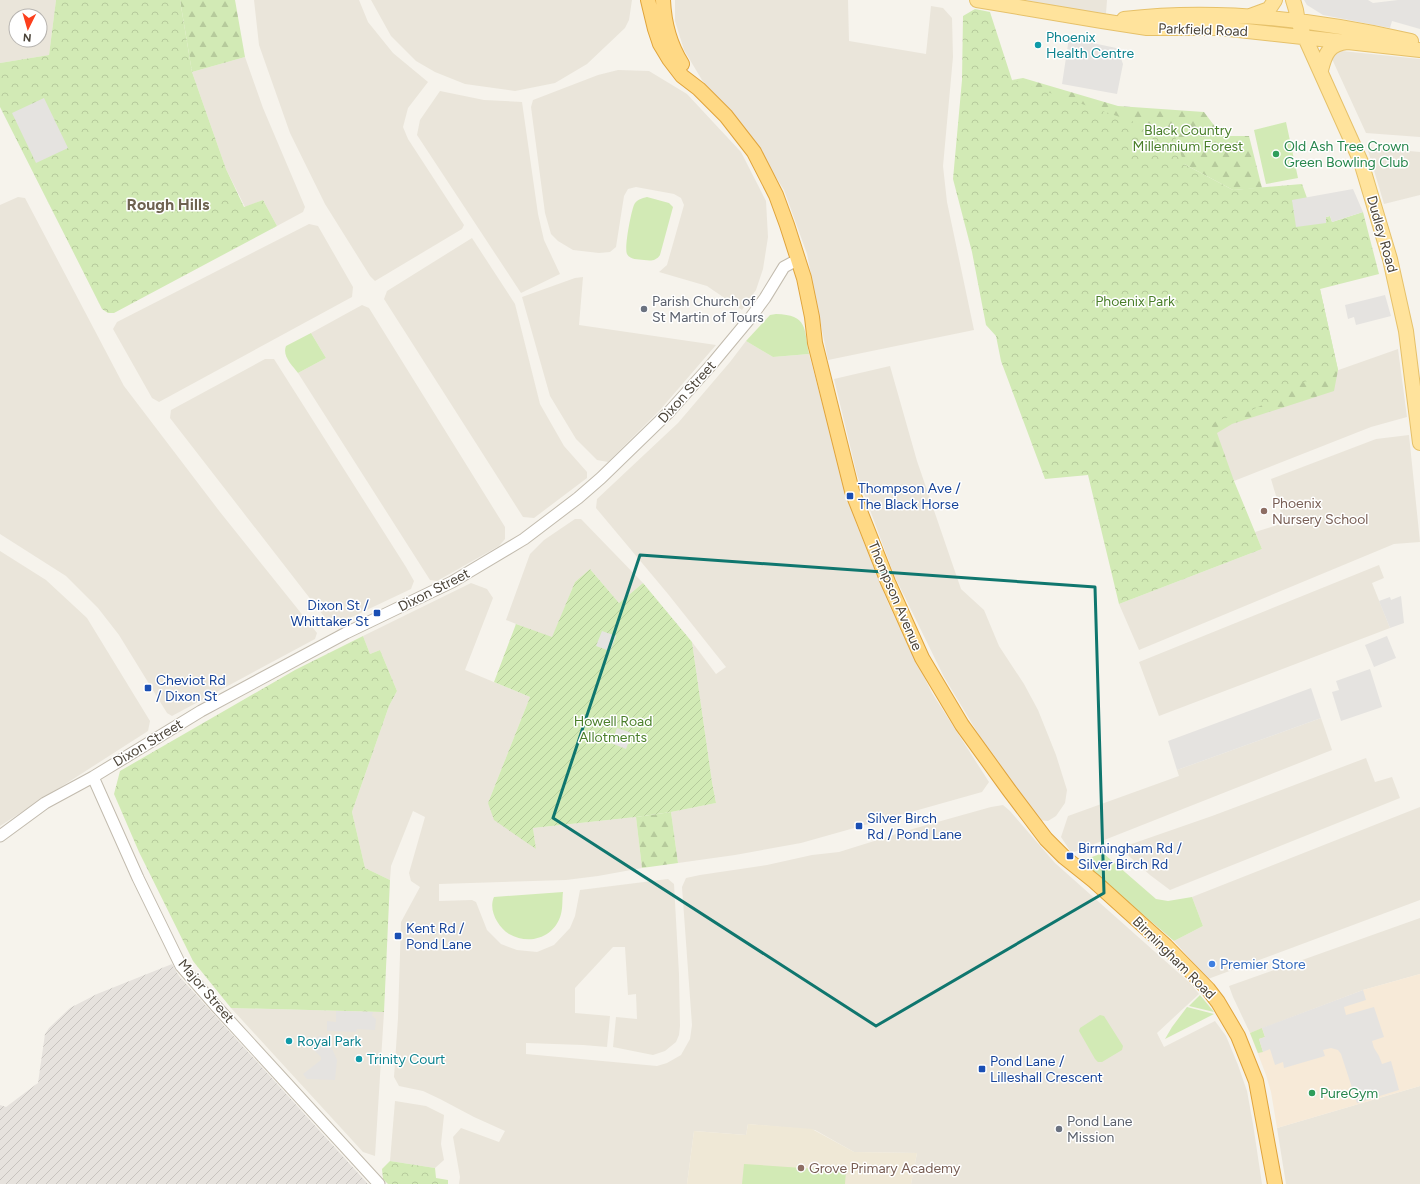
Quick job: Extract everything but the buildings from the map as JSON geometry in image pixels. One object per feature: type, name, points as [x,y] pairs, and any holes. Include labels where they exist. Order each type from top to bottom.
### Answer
[{"type":"highway","points":[[648,0],[655,29],[666,54],[682,76],[699,89]]},
{"type":"highway","points":[[663,0],[664,12],[671,42],[679,59],[699,89]]},
{"type":"highway","name":"Thompson Avenue","points":[[699,89],[726,116],[754,152],[776,195],[806,287],[815,343],[852,491],[888,582],[922,658],[962,725],[1041,833],[1064,857],[1094,881]]},
{"type":"highway","name":"Birmingham Road","points":[[1094,881],[1166,946],[1208,989],[1225,1013],[1238,1036],[1256,1081],[1275,1184]]},
{"type":"main road","name":"Parkfield Road","points":[[977,0],[1102,22],[1147,28],[1220,28],[1305,36],[1420,50]]},
{"type":"main road","points":[[1246,17],[1269,9],[1275,0]]},
{"type":"main road","points":[[1280,0],[1286,11],[1298,22]]},
{"type":"main road","points":[[1293,0],[1298,22]]},
{"type":"main road","name":"Parkfield Road","points":[[1102,22],[1144,17],[1185,15],[1246,17],[1298,22],[1364,32],[1420,44]]},
{"type":"main road","name":"Dudley Road","points":[[1298,22],[1321,70],[1361,162],[1390,259],[1406,331],[1420,443]]},
{"type":"main road","points":[[1321,70],[1326,55],[1331,48],[1340,43],[1348,42]]},
{"type":"street","name":"Dixon Street","points":[[0,836],[45,803],[92,777],[201,712],[346,633],[452,582],[524,539],[578,498],[601,478],[669,412],[712,364],[751,316],[765,298],[784,267],[798,259]]},
{"type":"street","name":"Major Street","points":[[92,777],[138,878],[181,966],[379,1184]]},
{"type":"highlighted area","points":[[640,555],[1095,587],[1104,893],[876,1026],[553,818]]},
{"type":"shaded area","points":[[0,0],[56,0],[49,55],[0,63]]},
{"type":"shaded area","points":[[254,0],[359,0],[368,22],[393,53],[428,82],[408,108],[403,127],[408,139],[464,225],[462,229],[375,281],[370,276],[325,204],[290,133],[259,45]]},
{"type":"shaded area","points":[[371,0],[632,0],[629,20],[625,28],[587,64],[555,83],[515,91],[465,84],[435,72],[416,61],[391,36]]},
{"type":"shaded area","points":[[675,0],[848,0],[849,41],[926,54],[931,6],[943,8],[952,18],[953,57],[943,166],[947,202],[974,330],[828,360],[807,254],[784,190],[760,152],[737,120],[702,80],[684,50],[675,21]]},
{"type":"shaded area","points":[[1024,0],[1107,0],[1106,14],[1098,13]]},
{"type":"shaded area","points":[[1304,0],[1368,0],[1373,3],[1398,0],[1420,0],[1420,29],[1392,21],[1390,28],[1323,15],[1307,5]]},
{"type":"shaded area","points":[[1069,38],[1121,49],[1120,56],[1123,64],[1117,94],[1062,84]]},
{"type":"shaded area","points":[[1342,51],[1420,59],[1420,137],[1366,133],[1332,59],[1335,54]]},
{"type":"shaded area","points":[[245,57],[263,108],[305,207],[303,212],[277,226],[263,200],[245,207],[226,169],[192,72]]},
{"type":"shaded area","points":[[618,70],[649,71],[687,94],[741,152],[766,201],[768,237],[763,269],[756,290],[742,310],[707,286],[659,272],[667,265],[684,205],[681,198],[674,194],[636,187],[628,189],[624,196],[616,247],[610,252],[599,253],[573,250],[558,241],[551,234],[545,213],[531,107],[533,100],[598,75]]},
{"type":"shaded area","points":[[440,91],[484,100],[522,102],[538,214],[544,240],[560,274],[521,293],[417,135],[420,120]]},
{"type":"shaded area","points":[[44,98],[68,148],[36,163],[12,113]]},
{"type":"shaded area","points":[[1367,147],[1420,152],[1420,195],[1384,204]]},
{"type":"shaded area","points":[[1353,189],[1363,212],[1332,222],[1330,216],[1326,217],[1326,223],[1296,227],[1292,200]]},
{"type":"shaded area","points":[[18,197],[25,198],[124,386],[220,512],[317,633],[315,639],[172,716],[167,713],[119,635],[98,608],[66,576],[0,534],[0,205]]},
{"type":"shaded area","points":[[309,224],[318,226],[353,287],[352,297],[159,402],[152,398],[113,329],[117,322]]},
{"type":"shaded area","points":[[472,238],[515,304],[540,404],[564,446],[587,472],[587,478],[534,518],[523,517],[384,299],[387,291]]},
{"type":"shaded area","points":[[583,277],[579,325],[716,345],[660,410],[608,462],[597,460],[576,439],[550,396],[522,297],[575,278]]},
{"type":"shaded area","points":[[1385,295],[1391,316],[1356,325],[1354,317],[1348,319],[1345,305]]},
{"type":"shaded area","points":[[362,305],[369,308],[505,527],[505,539],[499,546],[437,581],[430,580],[298,373],[326,358],[311,333]]},
{"type":"shaded area","points":[[746,341],[773,357],[809,354],[846,493],[856,523],[889,605],[932,693],[989,782],[982,792],[801,843],[735,855],[678,863],[671,812],[716,803],[692,642],[716,674],[726,667],[668,594],[596,508],[597,499],[678,423]]},
{"type":"shaded area","points":[[1398,349],[1407,417],[1371,427],[1234,481],[1209,445],[1212,425],[1296,385]]},
{"type":"shaded area","points":[[265,359],[274,359],[414,581],[411,589],[335,625],[329,623],[170,418],[171,410]]},
{"type":"shaded area","points":[[890,366],[917,461],[961,589],[984,610],[999,646],[1024,684],[1038,710],[1056,755],[1067,790],[1065,803],[1056,816],[1048,821],[1038,820],[994,760],[944,677],[894,575],[857,475],[834,379]]},
{"type":"shaded area","points":[[1409,435],[1420,542],[1394,544],[1139,650],[1119,604],[1262,549],[1255,532],[1284,523],[1271,479],[1376,439]]},
{"type":"shaded area","points":[[575,519],[581,519],[643,583],[619,603],[590,569],[575,582],[552,638],[506,620],[530,554],[544,540]]},
{"type":"shaded area","points":[[0,551],[46,580],[87,618],[150,721],[148,731],[0,826]]},
{"type":"shaded area","points":[[1379,565],[1384,578],[1372,583],[1390,628],[1159,716],[1139,662]]},
{"type":"shaded area","points":[[471,583],[487,589],[493,598],[465,670],[530,697],[488,803],[536,849],[533,828],[636,817],[642,868],[566,880],[439,884],[439,901],[472,900],[476,902],[487,930],[501,944],[517,950],[537,952],[554,945],[570,928],[575,916],[580,890],[668,879],[674,884],[680,1026],[679,1035],[676,1042],[665,1051],[653,1055],[613,1047],[616,1017],[637,1019],[636,994],[628,995],[625,947],[613,947],[575,988],[575,1013],[610,1016],[607,1047],[526,1043],[526,1054],[657,1066],[667,1063],[681,1055],[690,1039],[692,1025],[682,887],[686,878],[767,865],[812,855],[839,852],[916,828],[1003,805],[1010,811],[1055,863],[1190,983],[1199,994],[1157,1033],[1164,1047],[1215,1021],[1226,1036],[1247,1091],[1262,1184],[911,1184],[917,1153],[854,1152],[815,1130],[748,1124],[746,1135],[694,1131],[687,1184],[459,1184],[460,1177],[453,1137],[461,1128],[499,1142],[505,1131],[423,1091],[399,1086],[394,1077],[398,1018],[401,922],[420,887],[411,881],[409,873],[425,817],[413,811],[391,866],[390,880],[365,868],[352,812],[389,706],[397,691],[380,650],[370,654],[363,636]]},
{"type":"shaded area","points":[[1401,596],[1404,623],[1390,628],[1379,601],[1390,597],[1391,600]]},
{"type":"shaded area","points":[[602,631],[616,636],[610,651],[596,646]]},
{"type":"shaded area","points":[[1387,636],[1396,658],[1374,667],[1365,645]]},
{"type":"shaded area","points":[[1370,669],[1382,707],[1341,721],[1332,692],[1339,690],[1336,681]]},
{"type":"shaded area","points":[[1311,688],[1321,718],[1177,770],[1168,741]]},
{"type":"shaded area","points":[[1321,718],[1332,750],[1074,852],[1071,852],[1061,837],[1068,816],[1179,776],[1177,770]]},
{"type":"shaded area","points":[[617,728],[632,733],[626,749],[611,743]]},
{"type":"shaded area","points":[[1366,758],[1375,782],[1392,777],[1400,798],[1170,890],[1150,875],[1120,848],[1212,816]]},
{"type":"shaded area","points":[[1420,807],[1420,900],[1208,979],[1174,941],[1203,926],[1192,897]]},
{"type":"shaded area","points":[[1420,918],[1420,974],[1363,990],[1250,1033],[1229,986]]},
{"type":"shaded area","points":[[172,964],[179,976],[368,1184],[0,1184],[0,1105],[6,1107],[38,1083],[45,1034],[49,1028],[70,1008],[97,994]]},
{"type":"shaded area","points":[[1420,974],[1420,1086],[1277,1128],[1271,1092],[1250,1033],[1363,990]]},
{"type":"shaded area","points":[[1363,990],[1366,1000],[1344,1007],[1346,1015],[1374,1007],[1384,1037],[1372,1041],[1374,1048],[1382,1064],[1391,1061],[1399,1090],[1357,1103],[1341,1054],[1338,1050],[1331,1048],[1323,1050],[1325,1056],[1284,1068],[1283,1062],[1275,1065],[1270,1049],[1263,1052],[1259,1039],[1265,1037],[1262,1028]]},
{"type":"shaded area","points":[[231,1008],[384,1012],[375,1156],[363,1152]]},
{"type":"shaded area","points":[[336,1011],[373,1012],[372,1016],[376,1019],[375,1030],[357,1029],[356,1032],[327,1031],[327,1021],[336,1022]]},
{"type":"shaded area","points":[[318,1036],[327,1037],[337,1060],[335,1080],[307,1079],[303,1074],[321,1060],[321,1057],[309,1045]]},
{"type":"shaded area","points":[[1420,1086],[1420,1184],[1286,1184],[1277,1128]]},
{"type":"shaded area","points":[[395,1101],[426,1106],[444,1115],[441,1144],[444,1160],[435,1168],[390,1161]]},
{"type":"shaded area","name":"Grove Primary Academy","points":[[748,1124],[812,1129],[854,1152],[917,1153],[911,1184],[687,1184],[694,1131],[746,1135]]},
{"type":"green space","points":[[56,0],[180,0],[192,72],[226,169],[244,207],[263,200],[277,226],[114,313],[108,313],[102,309],[0,107],[0,63],[49,55]]},
{"type":"green space","points":[[180,0],[235,0],[245,57],[192,72]]},
{"type":"green space","name":"Phoenix Park","points":[[975,9],[990,12],[1012,80],[1175,136],[1184,164],[1233,190],[1302,184],[1307,198],[1292,201],[1326,223],[1326,217],[1330,216],[1332,222],[1363,212],[1379,274],[1320,289],[1338,370],[1296,385],[1285,394],[1252,410],[1216,421],[1212,425],[1209,432],[1209,445],[1234,481],[1262,549],[1119,604],[1088,475],[1045,479],[1001,361],[996,336],[986,325],[972,252],[953,179],[962,80],[963,16]]},
{"type":"green space","name":"Black Country Millennium Forest","points":[[1023,78],[1118,106],[1204,112],[1222,136],[1249,136],[1262,188],[1233,190],[1184,164],[1012,80]]},
{"type":"green space","name":"Old Ash Tree Crown Green Bowling Club","points":[[1286,122],[1298,178],[1266,184],[1254,130]]},
{"type":"green space","points":[[647,197],[669,203],[673,207],[660,255],[651,260],[632,258],[628,256],[626,250],[628,230],[634,205],[641,199]]},
{"type":"green space","points":[[1320,289],[1338,370],[1334,391],[1232,424],[1217,433],[1234,481],[1226,477],[1204,437],[1215,414]]},
{"type":"green space","points":[[776,314],[794,317],[799,320],[805,330],[809,354],[773,357],[746,341],[770,315]]},
{"type":"green space","points":[[311,333],[326,358],[298,373],[286,357],[286,346]]},
{"type":"green space","name":"Howell Road Allotments","points":[[590,569],[619,603],[643,583],[692,642],[716,803],[636,817],[533,828],[536,849],[494,820],[488,803],[530,697],[494,682],[516,624],[552,637],[575,582]]},
{"type":"green space","points":[[363,636],[370,654],[380,650],[397,691],[389,706],[352,812],[365,868],[390,880],[384,1012],[231,1008],[193,961],[139,852],[114,794],[120,771],[295,670]]},
{"type":"green space","points":[[671,812],[678,863],[642,868],[636,817]]},
{"type":"green space","points":[[1103,853],[1156,899],[1168,901],[1192,897],[1203,926],[1174,941],[1077,858],[1089,858]]},
{"type":"green space","points":[[563,892],[562,911],[558,922],[553,929],[541,937],[525,939],[517,938],[509,934],[501,927],[493,913],[492,902],[494,897]]},
{"type":"green space","points":[[1200,995],[1214,1012],[1189,1006]]},
{"type":"green space","points":[[1187,1007],[1214,1014],[1165,1039],[1172,1027]]},
{"type":"green space","points":[[1100,1015],[1104,1016],[1123,1046],[1122,1050],[1102,1062],[1098,1062],[1079,1031],[1080,1028]]},
{"type":"green space","points":[[1262,1028],[1265,1037],[1259,1039],[1263,1052],[1258,1053],[1250,1033]]},
{"type":"green space","points":[[390,1161],[435,1168],[436,1178],[448,1180],[448,1184],[388,1184],[383,1179],[382,1169]]},
{"type":"green space","points":[[744,1164],[846,1171],[845,1184],[742,1184]]},
{"type":"place","name":"Phoenix Health Centre","points":[[1038,45]]},
{"type":"place","name":"Old Ash Tree Crown Green Bowling Club","points":[[1276,154]]},
{"type":"place","name":"Parish Church of St Martin of Tours","points":[[644,309]]},
{"type":"place","name":"Thompson Ave / The Black Horse","points":[[850,496]]},
{"type":"place","name":"Phoenix Nursery School","points":[[1264,511]]},
{"type":"place","name":"Dixon St / Whittaker St","points":[[377,613]]},
{"type":"place","name":"Cheviot Rd / Dixon St","points":[[148,688]]},
{"type":"place","name":"Silver Birch Rd / Pond Lane","points":[[859,826]]},
{"type":"place","name":"Birmingham Rd / Silver Birch Rd","points":[[1070,856]]},
{"type":"place","name":"Kent Rd / Pond Lane","points":[[398,936]]},
{"type":"place","name":"Premier Store","points":[[1212,964]]},
{"type":"place","name":"Royal Park","points":[[289,1041]]},
{"type":"place","name":"Trinity Court","points":[[359,1059]]},
{"type":"place","name":"Pond Lane / Lilleshall Crescent","points":[[982,1069]]},
{"type":"place","name":"PureGym","points":[[1312,1093]]},
{"type":"place","name":"Pond Lane Mission","points":[[1059,1129]]},
{"type":"place","name":"Grove Primary Academy","points":[[801,1168]]},
{"type":"district","name":"Rough Hills","points":[[168,204]]}]
